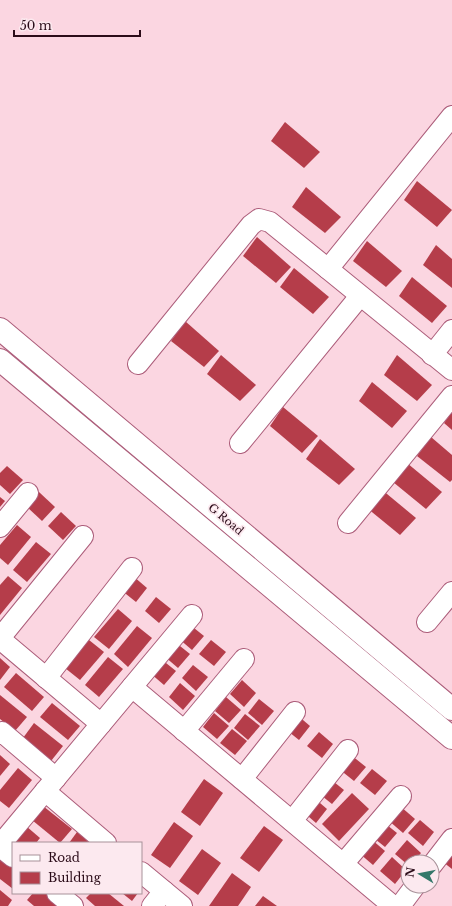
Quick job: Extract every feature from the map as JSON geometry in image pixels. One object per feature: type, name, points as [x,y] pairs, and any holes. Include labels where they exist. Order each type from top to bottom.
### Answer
[{"type":"street","points":[[328,269],[452,116]]},
{"type":"street","points":[[138,364],[251,225],[259,219],[270,222],[452,370]]},
{"type":"street","points":[[240,443],[360,296]]},
{"type":"street","name":"G Road","points":[[0,329],[452,709]]},
{"type":"street","points":[[432,354],[452,330]]},
{"type":"street","name":"G Road","points":[[0,360],[452,738]]},
{"type":"street","points":[[348,523],[452,396]]},
{"type":"street","points":[[0,527],[28,493]]},
{"type":"street","points":[[83,536],[0,638],[101,724]]},
{"type":"street","points":[[46,678],[132,568]]},
{"type":"street","points":[[427,622],[452,592]]},
{"type":"street","points":[[12,856],[0,846],[192,615]]},
{"type":"street","points":[[184,731],[244,659]]},
{"type":"street","points":[[132,687],[393,906]]},
{"type":"street","points":[[242,779],[295,712]]},
{"type":"street","points":[[1,732],[105,842]]},
{"type":"street","points":[[292,821],[348,750]]},
{"type":"street","points":[[343,864],[401,796]]},
{"type":"street","points":[[440,855],[452,839]]},
{"type":"street","points":[[142,874],[158,899],[182,906]]},
{"type":"street","points":[[58,894],[73,906]]},
{"type":"street","points":[[400,906],[409,894]]},
{"type":"building","points":[[285,122],[320,152],[304,168],[271,141]]},
{"type":"building","points":[[417,181],[452,210],[437,227],[404,200]]},
{"type":"building","points":[[306,187],[341,217],[325,233],[292,207]]},
{"type":"building","points":[[257,237],[291,267],[276,283],[243,256]]},
{"type":"building","points":[[367,241],[402,271],[386,287],[353,261]]},
{"type":"building","points":[[436,245],[452,259],[452,288],[423,265]]},
{"type":"building","points":[[294,268],[329,297],[313,314],[280,287]]},
{"type":"building","points":[[412,277],[447,306],[432,323],[399,296]]},
{"type":"building","points":[[185,321],[219,351],[204,367],[171,341]]},
{"type":"building","points":[[221,355],[256,385],[240,401],[207,374]]},
{"type":"building","points":[[397,355],[432,385],[417,401],[384,375]]},
{"type":"building","points":[[372,382],[407,411],[392,428],[359,401]]},
{"type":"building","points":[[283,407],[318,436],[302,453],[270,426]]},
{"type":"building","points":[[452,412],[452,430],[444,423]]},
{"type":"building","points":[[431,437],[452,455],[452,480],[450,482],[417,456]]},
{"type":"building","points":[[320,439],[355,469],[339,485],[306,459]]},
{"type":"building","points":[[407,463],[442,492],[426,509],[393,482]]},
{"type":"building","points":[[7,466],[23,480],[10,494],[0,485],[0,473]]},
{"type":"building","points":[[381,489],[416,518],[400,535],[367,508]]},
{"type":"building","points":[[39,492],[55,507],[42,521],[26,506]]},
{"type":"building","points":[[0,497],[5,501],[0,507]]},
{"type":"building","points":[[61,512],[76,526],[63,540],[48,526]]},
{"type":"building","points":[[17,525],[31,537],[8,565],[0,558],[0,545]]},
{"type":"building","points":[[36,542],[51,554],[27,582],[13,570]]},
{"type":"building","points":[[8,576],[22,588],[0,615],[0,585]]},
{"type":"building","points":[[133,576],[147,588],[136,602],[121,590]]},
{"type":"building","points":[[156,597],[171,609],[159,623],[145,611]]},
{"type":"building","points":[[118,609],[132,621],[109,649],[94,637]]},
{"type":"building","points":[[189,624],[204,636],[192,650],[178,638]]},
{"type":"building","points":[[137,626],[152,638],[128,667],[114,654]]},
{"type":"building","points":[[89,640],[104,652],[80,680],[65,668]]},
{"type":"building","points":[[211,640],[226,652],[214,666],[199,654]]},
{"type":"building","points":[[175,642],[190,654],[178,668],[164,656]]},
{"type":"building","points":[[108,657],[123,669],[99,697],[85,685]]},
{"type":"building","points":[[0,658],[10,667],[0,680]]},
{"type":"building","points":[[161,659],[176,671],[164,685],[150,673]]},
{"type":"building","points":[[193,665],[208,677],[196,691],[182,678]]},
{"type":"building","points":[[16,673],[44,697],[32,711],[4,687]]},
{"type":"building","points":[[242,680],[256,693],[244,707],[230,694]]},
{"type":"building","points":[[180,683],[195,696],[183,710],[169,697]]},
{"type":"building","points":[[0,695],[27,717],[15,731],[0,719]]},
{"type":"building","points":[[226,697],[241,710],[229,723],[215,711]]},
{"type":"building","points":[[259,699],[274,711],[262,725],[248,713]]},
{"type":"building","points":[[52,703],[80,726],[68,740],[40,717]]},
{"type":"building","points":[[214,713],[229,726],[217,739],[203,727]]},
{"type":"building","points":[[245,714],[260,726],[248,740],[234,728]]},
{"type":"building","points":[[296,714],[310,726],[299,740],[284,728]]},
{"type":"building","points":[[34,723],[63,746],[51,761],[23,738]]},
{"type":"building","points":[[232,729],[247,741],[235,755],[220,743]]},
{"type":"building","points":[[319,732],[333,744],[322,758],[307,746]]},
{"type":"building","points":[[0,755],[10,764],[0,776]]},
{"type":"building","points":[[351,755],[366,767],[354,781],[339,769]]},
{"type":"building","points":[[18,768],[32,780],[9,808],[0,801],[0,790]]},
{"type":"building","points":[[372,769],[387,781],[375,795],[360,783]]},
{"type":"building","points":[[329,778],[344,790],[332,804],[317,792]]},
{"type":"building","points":[[204,779],[223,793],[200,826],[181,812]]},
{"type":"building","points":[[352,793],[369,809],[339,841],[322,824]]},
{"type":"building","points":[[313,797],[327,809],[316,823],[301,810]]},
{"type":"building","points":[[43,806],[72,829],[61,842],[59,842],[32,820]]},
{"type":"building","points":[[400,806],[415,819],[403,833],[388,820]]},
{"type":"building","points":[[420,820],[434,832],[423,846],[408,833]]},
{"type":"building","points":[[382,821],[397,833],[385,847],[370,835]]},
{"type":"building","points":[[174,822],[193,836],[170,868],[151,855]]},
{"type":"building","points":[[26,826],[40,838],[37,842],[14,841]]},
{"type":"building","points":[[264,826],[283,840],[259,872],[240,858]]},
{"type":"building","points":[[77,832],[89,842],[70,842]]},
{"type":"building","points":[[371,839],[385,851],[373,865],[359,853]]},
{"type":"building","points":[[407,840],[421,853],[400,854],[400,858],[395,854]]},
{"type":"building","points":[[202,849],[221,863],[198,895],[179,881]]},
{"type":"building","points":[[452,852],[452,869],[443,862]]},
{"type":"building","points":[[0,857],[12,865],[12,888],[0,879]]},
{"type":"building","points":[[392,857],[400,864],[400,878],[395,884],[380,871]]},
{"type":"building","points":[[232,873],[251,887],[238,906],[209,906]]},
{"type":"building","points":[[0,890],[12,900],[8,906],[0,906]]},
{"type":"building","points":[[32,894],[49,894],[63,906],[34,906],[27,900]]},
{"type":"building","points":[[90,894],[109,894],[124,906],[95,906],[86,898]]},
{"type":"building","points":[[123,894],[137,894],[132,901]]},
{"type":"building","points":[[263,896],[277,906],[255,906]]}]
